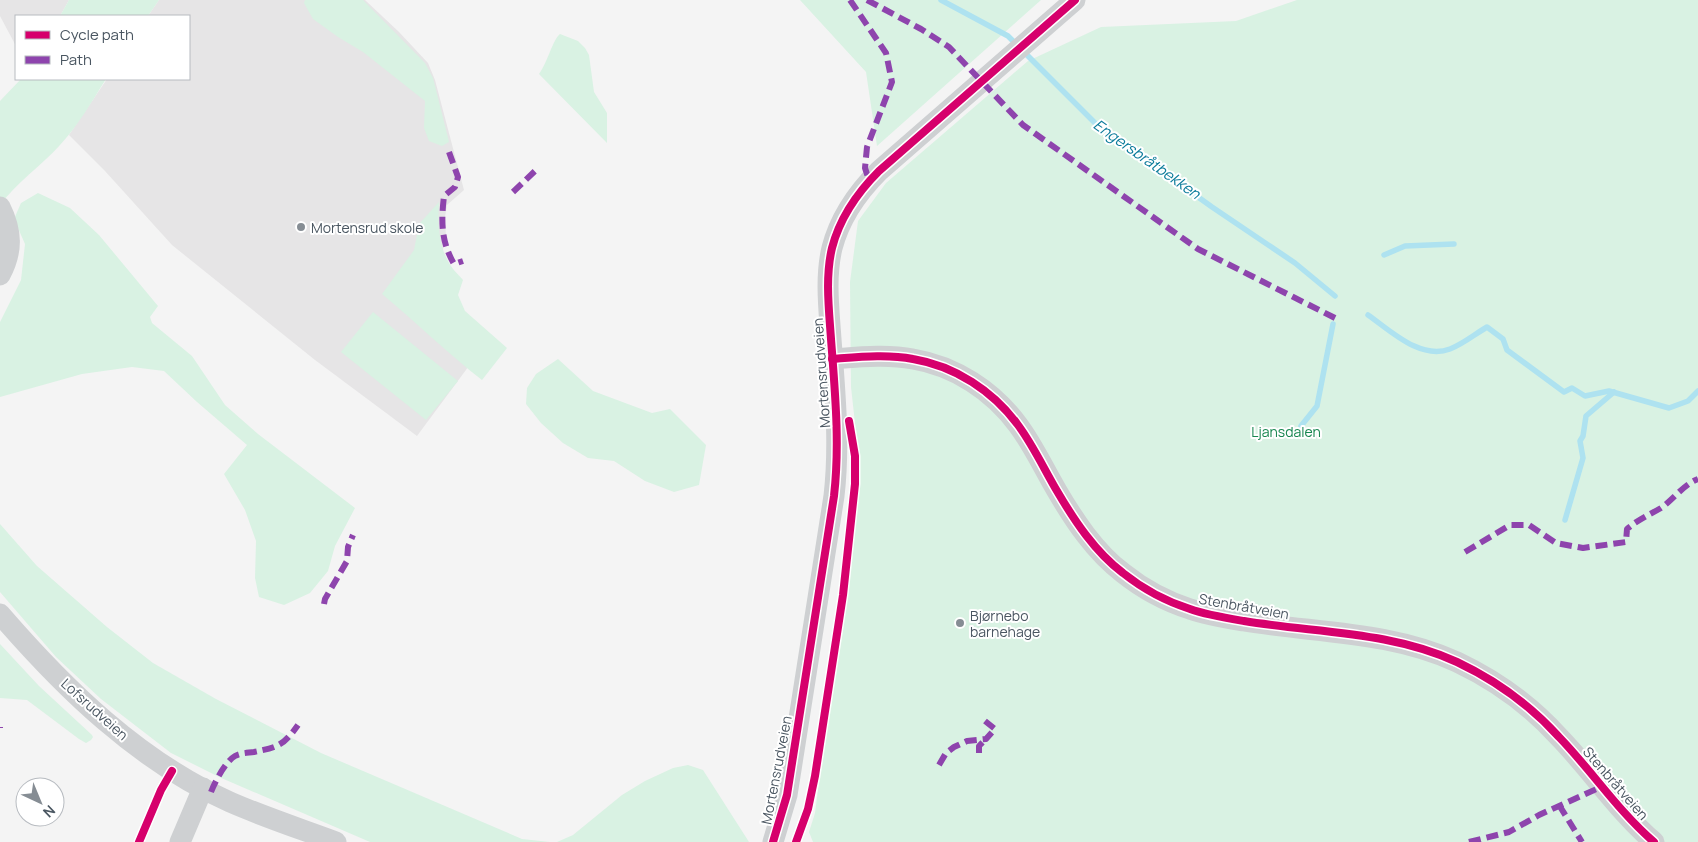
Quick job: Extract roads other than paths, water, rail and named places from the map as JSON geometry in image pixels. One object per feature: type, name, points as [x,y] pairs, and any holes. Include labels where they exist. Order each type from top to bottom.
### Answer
[{"type":"street","name":"Mortensrudveien","points":[[773,842],[787,795],[833,504],[837,440],[828,283],[829,265],[841,222],[853,200],[892,159],[1074,1]]},
{"type":"street","points":[[0,207],[7,224],[10,244],[0,275]]},
{"type":"street","name":"Stenbråtveien","points":[[832,359],[882,357],[915,359],[947,369],[976,384],[996,400],[1020,426],[1068,509],[1098,550],[1122,573],[1159,596],[1191,610],[1218,616],[1263,624],[1342,632],[1392,640],[1438,654],[1476,672],[1524,704],[1557,734],[1614,802],[1654,842]]},
{"type":"street","name":"Lofsrudveien","points":[[0,614],[49,667],[107,722],[155,759],[229,802],[336,842]]},
{"type":"street","points":[[180,842],[203,788]]},
{"type":"waterway","name":"Engersbråtbekken","points":[[941,0],[1008,36],[1095,123],[1212,207],[1295,263],[1335,296]]},
{"type":"waterway","points":[[1384,255],[1405,246],[1454,244]]},
{"type":"waterway","name":"Engersbråtbekken","points":[[1368,315],[1396,336],[1428,351],[1450,349],[1487,327],[1503,339],[1507,350],[1564,392],[1572,388],[1585,396],[1609,391],[1669,408],[1688,401],[1698,391]]},
{"type":"waterway","points":[[1301,426],[1317,406],[1333,324]]},
{"type":"waterway","points":[[1565,520],[1583,458],[1580,441],[1583,436],[1586,416],[1614,392]]},
{"type":"place","name":"Mortensrud skole","points":[[301,227]]},
{"type":"place","name":"Bjørnebo barnehage","points":[[960,623]]},
{"type":"park label","name":"Ljansdalen","points":[[1286,431]]}]
